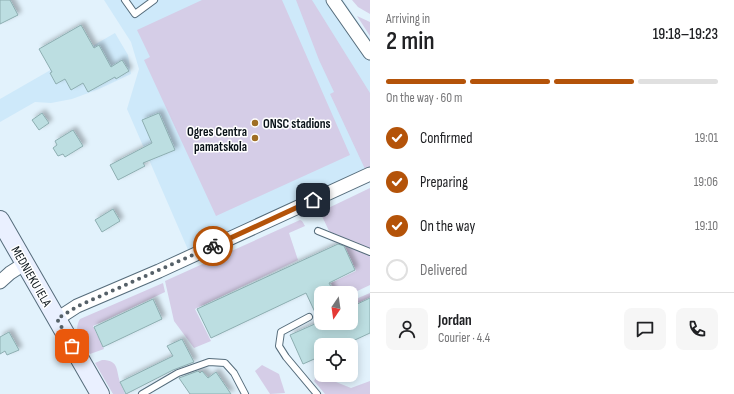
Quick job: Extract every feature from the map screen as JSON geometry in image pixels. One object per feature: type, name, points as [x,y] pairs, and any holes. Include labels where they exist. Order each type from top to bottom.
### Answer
[{"type":"street","points":[[333,0],[370,53]]},
{"type":"street","points":[[57,319],[78,306],[370,174]]},
{"type":"street","name":"MEDNIEKU IELA","points":[[0,220],[11,270],[57,319],[100,394]]},
{"type":"street","points":[[0,282],[11,270]]},
{"type":"lane","points":[[125,0],[135,14],[154,0]]},
{"type":"lane","points":[[318,232],[370,252]]},
{"type":"lane","points":[[309,317],[281,332],[280,346],[286,357],[317,394]]},
{"type":"lane","points":[[142,394],[178,373],[209,362],[225,363],[234,374],[246,394]]},
{"type":"shaded area","name":"Ogres Centra pamatskola","points":[[104,0],[343,0],[370,39],[370,166],[189,252],[127,109],[139,69],[131,42]]},
{"type":"shaded area","name":"ONSC stadions","points":[[202,0],[282,0],[350,155],[216,216],[144,60],[150,57],[137,30]]},
{"type":"shaded area","points":[[296,0],[312,0],[370,93],[370,167],[365,169],[330,94],[334,92],[319,60]]},
{"type":"shaded area","points":[[352,0],[370,0],[370,14],[358,7]]},
{"type":"shaded area","points":[[357,16],[370,22],[370,36]]},
{"type":"shaded area","points":[[115,33],[128,55],[131,74],[99,89],[72,99],[51,103],[35,102],[0,122],[0,99]]},
{"type":"shaded area","points":[[370,188],[370,249],[331,235],[320,212]]},
{"type":"shaded area","points":[[300,220],[305,226],[289,233],[298,260],[195,309],[211,341],[194,348],[174,321],[165,281]]},
{"type":"shaded area","points":[[342,241],[370,255],[370,285],[358,291],[358,286],[332,286],[331,283],[356,271]]},
{"type":"shaded area","points":[[163,283],[165,292],[93,326],[104,349],[90,354],[79,338],[77,329],[80,319]]},
{"type":"shaded area","points":[[370,293],[370,298],[358,303],[358,298]]},
{"type":"shaded area","points":[[102,360],[107,360],[116,366],[120,384],[125,394],[113,394],[95,363]]},
{"type":"shaded area","points":[[262,365],[279,374],[285,393],[270,394],[255,371]]},
{"type":"shaded area","points":[[370,381],[370,394],[325,394],[315,382],[336,382],[351,388]]},
{"type":"building","points":[[0,0],[10,0],[18,15],[0,24]]},
{"type":"building","points":[[81,25],[94,48],[99,45],[111,67],[122,60],[129,71],[88,92],[83,83],[71,90],[65,79],[56,84],[50,73],[52,72],[39,49]]},
{"type":"building","points":[[42,113],[49,123],[39,130],[32,120]]},
{"type":"building","points":[[159,113],[175,150],[143,163],[145,166],[118,180],[110,165],[152,143],[142,120]]},
{"type":"building","points":[[73,130],[83,146],[65,157],[63,154],[58,156],[53,148],[57,145],[55,141]]},
{"type":"building","points":[[113,209],[120,221],[102,232],[95,220]]},
{"type":"building","points":[[338,244],[344,246],[355,270],[329,283],[330,286],[314,286],[314,310],[306,293],[211,338],[197,309]]},
{"type":"building","points":[[370,298],[370,333],[358,339],[314,338],[314,359],[303,364],[290,335],[314,324],[314,330],[358,330],[358,304]]},
{"type":"building","points":[[153,299],[162,319],[103,347],[94,327]]},
{"type":"building","points":[[9,332],[19,350],[7,355],[5,351],[0,354],[0,337]]},
{"type":"building","points":[[182,339],[194,362],[173,370],[126,394],[120,382],[173,356],[167,346]]},
{"type":"building","points":[[198,371],[200,373],[202,371],[208,378],[216,372],[231,394],[190,394],[179,378]]},
{"type":"way so far","points":[[72,346],[57,319],[78,306],[213,246]]},
{"type":"place","name":"ONSC stadions","points":[[255,123]]},
{"type":"place","name":"Ogres Centra pamatskola","points":[[255,138]]},
{"type":"route","points":[[213,246],[313,200]]}]
